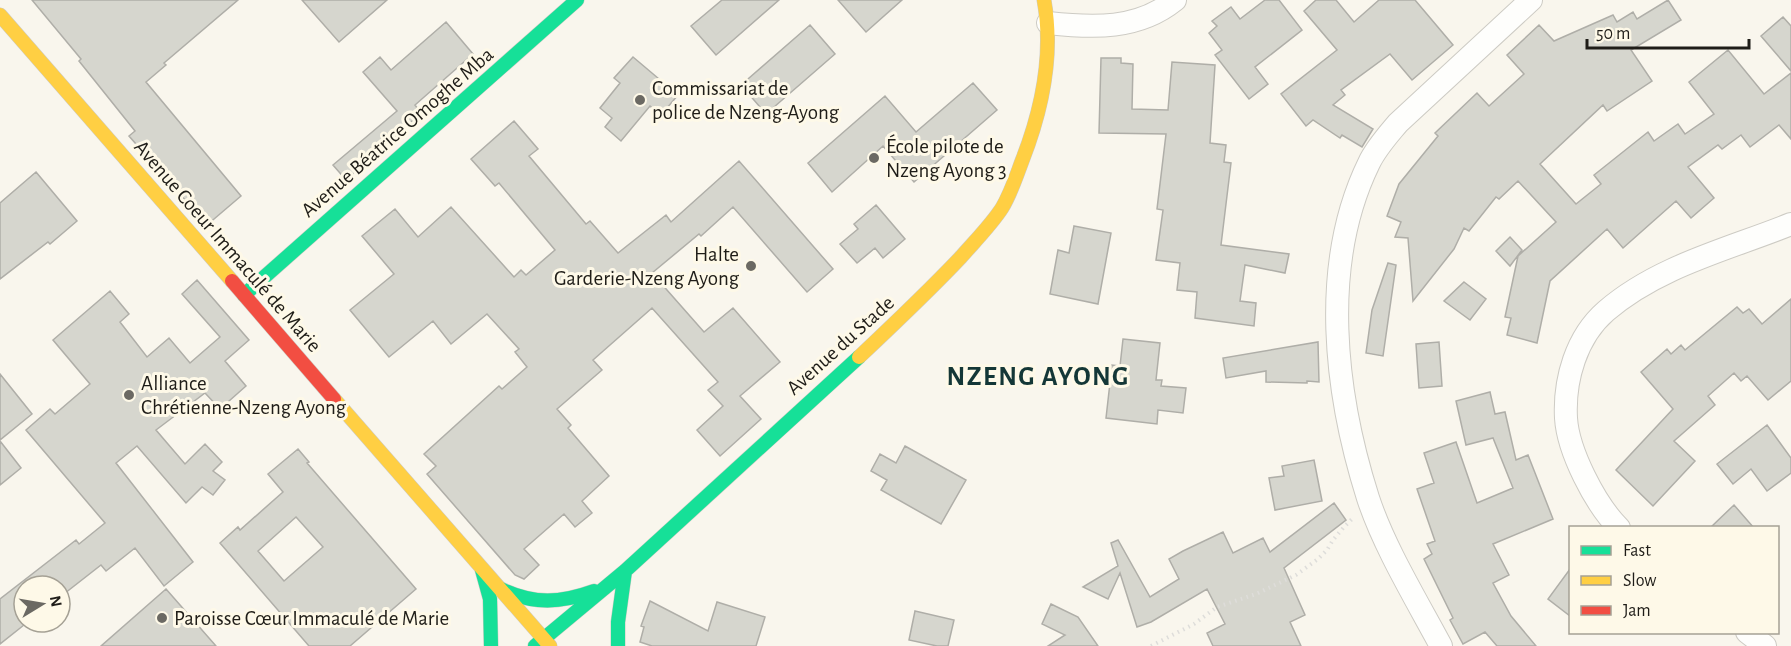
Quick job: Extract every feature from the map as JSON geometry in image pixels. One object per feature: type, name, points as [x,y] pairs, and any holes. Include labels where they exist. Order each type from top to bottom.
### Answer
[{"type":"main road","name":"Avenue Béatrice Omoghe Mba","points":[[244,295],[577,0]]},
{"type":"main road","name":"Avenue du Stade","points":[[543,644],[921,300],[977,239],[1000,209],[1013,186],[1036,125],[1047,67],[1048,23],[1044,0]]},
{"type":"main road","name":"Avenue Coeur Immaculé de Marie","points":[[0,15],[384,458],[501,589],[543,644]]},
{"type":"main road","points":[[481,566],[490,599],[491,646]]},
{"type":"main road","points":[[618,646],[618,622],[625,571]]},
{"type":"main road","points":[[501,589],[515,597],[549,603],[606,586]]},
{"type":"street","points":[[1048,23],[1084,27],[1109,26],[1135,21],[1162,10],[1175,0]]},
{"type":"street","points":[[1441,646],[1404,577],[1371,506],[1348,420],[1336,313],[1342,253],[1358,191],[1370,162],[1398,123],[1531,0]]},
{"type":"street","points":[[1618,526],[1576,460],[1567,433],[1565,400],[1571,366],[1585,337],[1605,312],[1661,274],[1791,224]]},
{"type":"street","points":[[1748,634],[1765,646]]},
{"type":"path","points":[[1151,646],[1194,624],[1217,607],[1256,594],[1308,568],[1327,550],[1351,520],[1371,506]]},
{"type":"building","points":[[32,0],[238,0],[164,63],[166,65],[146,82],[241,196],[207,225],[129,136],[135,131],[79,61],[81,59]]},
{"type":"building","points":[[302,0],[387,0],[339,42]]},
{"type":"building","points":[[722,0],[779,0],[716,55],[691,26]]},
{"type":"building","points":[[838,0],[902,0],[866,32]]},
{"type":"building","points":[[1265,0],[1279,0],[1302,30],[1255,67],[1268,84],[1249,99],[1215,55],[1222,50],[1209,33],[1217,26],[1212,21],[1231,7],[1240,19]]},
{"type":"building","points":[[1316,0],[1336,0],[1354,22],[1379,0],[1415,0],[1453,45],[1412,80],[1390,54],[1341,90],[1345,95],[1333,105],[1373,129],[1362,147],[1342,135],[1340,138],[1313,120],[1306,126],[1281,94],[1337,50],[1304,11]]},
{"type":"building","points":[[1668,0],[1681,20],[1631,50],[1652,81],[1607,111],[1603,105],[1540,164],[1576,204],[1601,184],[1594,175],[1648,132],[1654,141],[1678,124],[1685,134],[1714,114],[1689,82],[1728,50],[1764,94],[1791,73],[1791,139],[1779,125],[1750,147],[1741,135],[1722,149],[1718,145],[1688,167],[1714,198],[1691,218],[1676,201],[1623,248],[1607,229],[1550,281],[1537,343],[1507,335],[1511,318],[1505,317],[1518,256],[1556,222],[1518,181],[1499,199],[1496,197],[1469,231],[1464,228],[1454,249],[1413,301],[1408,238],[1395,237],[1401,222],[1387,216],[1399,184],[1438,136],[1435,133],[1477,93],[1489,106],[1524,74],[1507,55],[1539,25],[1554,41],[1613,15],[1617,22],[1633,12],[1637,19]]},
{"type":"building","points":[[1783,17],[1791,26],[1791,71],[1761,36]]},
{"type":"building","points":[[446,22],[473,54],[415,105],[421,113],[346,180],[333,165],[397,111],[363,72],[380,57],[391,70]]},
{"type":"building","points":[[810,25],[835,54],[766,114],[741,85]]},
{"type":"building","name":"Commissariat de police de Nzeng-Ayong","points":[[633,57],[678,95],[661,115],[650,106],[621,141],[605,127],[612,118],[600,108],[620,83],[614,78]]},
{"type":"building","points":[[1101,58],[1121,58],[1121,63],[1133,64],[1132,109],[1168,110],[1172,62],[1215,65],[1210,143],[1226,145],[1224,162],[1231,163],[1221,245],[1289,254],[1285,273],[1245,265],[1240,301],[1256,303],[1254,326],[1195,318],[1197,292],[1177,290],[1180,263],[1156,260],[1163,210],[1157,209],[1166,134],[1099,133]]},
{"type":"building","points":[[973,83],[997,110],[914,182],[883,146],[832,192],[808,163],[885,96],[916,132]]},
{"type":"building","points":[[514,121],[538,149],[529,156],[586,224],[590,221],[618,253],[666,215],[671,222],[739,161],[833,269],[807,292],[733,207],[701,236],[699,234],[652,273],[704,332],[733,308],[780,362],[740,396],[761,419],[720,456],[697,430],[723,406],[708,390],[718,382],[652,308],[593,360],[602,370],[557,409],[571,425],[568,428],[609,476],[582,501],[592,513],[575,527],[564,514],[524,549],[539,565],[524,579],[515,575],[427,474],[436,466],[424,454],[499,386],[502,389],[527,367],[515,352],[519,349],[487,314],[451,344],[433,321],[389,357],[350,310],[394,274],[362,236],[395,209],[418,237],[451,207],[514,277],[521,270],[526,275],[555,250],[499,183],[495,186],[471,159]]},
{"type":"building","points":[[36,172],[77,221],[50,244],[48,242],[0,279],[0,203]]},
{"type":"building","points":[[876,205],[905,239],[883,258],[875,248],[857,263],[840,244],[858,229],[854,224]]},
{"type":"building","points":[[1074,226],[1111,233],[1098,304],[1050,294],[1058,250],[1069,253]]},
{"type":"building","points":[[1510,237],[1522,250],[1510,266],[1496,251]]},
{"type":"building","points":[[1388,263],[1396,265],[1383,356],[1366,353],[1372,310]]},
{"type":"building","points":[[197,280],[249,340],[225,361],[246,386],[220,409],[205,393],[156,430],[185,464],[205,444],[222,462],[213,471],[225,480],[213,495],[202,487],[186,503],[137,446],[116,463],[193,562],[164,586],[135,548],[106,571],[101,565],[72,588],[72,574],[32,574],[76,540],[79,544],[105,523],[26,430],[50,409],[55,414],[90,384],[53,340],[110,291],[129,314],[120,322],[147,357],[169,338],[190,363],[220,337],[182,294]]},
{"type":"building","points":[[1464,282],[1486,299],[1470,320],[1444,301]]},
{"type":"building","points":[[1791,299],[1791,381],[1768,400],[1747,376],[1741,381],[1734,373],[1708,396],[1715,405],[1674,441],[1695,461],[1653,506],[1616,470],[1673,409],[1641,372],[1667,349],[1671,354],[1681,345],[1685,350],[1737,307],[1743,313],[1749,309],[1762,324]]},
{"type":"building","points":[[1123,339],[1160,343],[1156,380],[1162,380],[1161,386],[1186,388],[1183,413],[1158,410],[1157,424],[1106,418],[1112,365],[1120,366]]},
{"type":"building","points":[[1318,342],[1319,382],[1266,382],[1266,371],[1226,378],[1223,358]]},
{"type":"building","points":[[1439,342],[1442,386],[1419,388],[1416,344]]},
{"type":"building","points":[[0,374],[32,414],[0,440]]},
{"type":"building","points":[[1490,392],[1495,414],[1505,412],[1516,460],[1528,455],[1553,519],[1493,544],[1509,575],[1493,583],[1511,616],[1536,646],[1497,646],[1485,632],[1463,644],[1450,620],[1453,618],[1424,559],[1432,554],[1427,544],[1435,541],[1417,489],[1434,483],[1424,453],[1456,442],[1477,503],[1513,488],[1493,438],[1466,445],[1456,401]]},
{"type":"building","points":[[1767,425],[1791,458],[1791,473],[1767,491],[1751,469],[1733,484],[1717,464]]},
{"type":"building","points":[[0,441],[21,468],[0,485]]},
{"type":"building","points":[[905,446],[966,480],[941,524],[881,490],[887,480],[871,471],[880,454],[896,463]]},
{"type":"building","points":[[298,449],[309,462],[307,463],[416,589],[350,646],[309,646],[220,543],[238,527],[240,530],[283,492],[268,474]],"holes":[[[296,517],[323,547],[284,581],[258,551]]]},
{"type":"building","points":[[1314,460],[1322,501],[1275,510],[1269,478],[1284,476],[1282,466]]},
{"type":"building","points":[[1334,503],[1346,520],[1284,568],[1305,615],[1290,622],[1301,646],[1213,646],[1207,633],[1225,624],[1207,589],[1151,622],[1137,627],[1120,573],[1108,599],[1083,587],[1118,566],[1111,543],[1118,540],[1150,597],[1179,579],[1169,559],[1183,551],[1223,532],[1233,553],[1263,538],[1270,552]]},
{"type":"building","points":[[1734,505],[1752,526],[1712,526]]},
{"type":"building","points":[[1569,570],[1569,615],[1548,599]]},
{"type":"building","name":"Paroisse Cœur Immaculé de Marie","points":[[166,589],[216,646],[101,646]]},
{"type":"building","points":[[12,590],[13,634],[0,644],[0,599]]},
{"type":"building","points":[[650,601],[708,631],[717,602],[765,617],[756,646],[652,646],[640,642],[644,627],[641,626]]},
{"type":"building","points":[[1051,604],[1078,617],[1098,646],[1048,646],[1065,635],[1042,624]]},
{"type":"building","points":[[915,611],[954,620],[948,646],[909,640]]},
{"type":"traffic: fast","points":[[244,295],[577,0]]},
{"type":"traffic: fast","points":[[535,646],[625,571],[859,357]]},
{"type":"traffic: fast","points":[[482,570],[490,599],[491,646]]},
{"type":"traffic: fast","points":[[618,646],[618,622],[625,571]]},
{"type":"traffic: fast","points":[[501,589],[536,600],[559,600],[594,591]]},
{"type":"traffic: slow","points":[[859,357],[961,257],[1002,208],[1029,142],[1040,102],[1048,41],[1044,0]]},
{"type":"traffic: slow","points":[[0,15],[232,281]]},
{"type":"traffic: slow","points":[[334,399],[550,646]]},
{"type":"traffic: jam","points":[[232,281],[334,399]]},
{"type":"place","name":"Commissariat de police de Nzeng-Ayong","points":[[640,100]]},
{"type":"place","name":"École pilote de Nzeng Ayong 3","points":[[874,158]]},
{"type":"place","name":"Halte Garderie-Nzeng Ayong","points":[[751,266]]},
{"type":"place","name":"Alliance Chrétienne-Nzeng Ayong","points":[[129,395]]},
{"type":"place","name":"Paroisse Cœur Immaculé de Marie","points":[[162,618]]},
{"type":"district","name":"NZENG AYONG","points":[[1038,376]]}]
